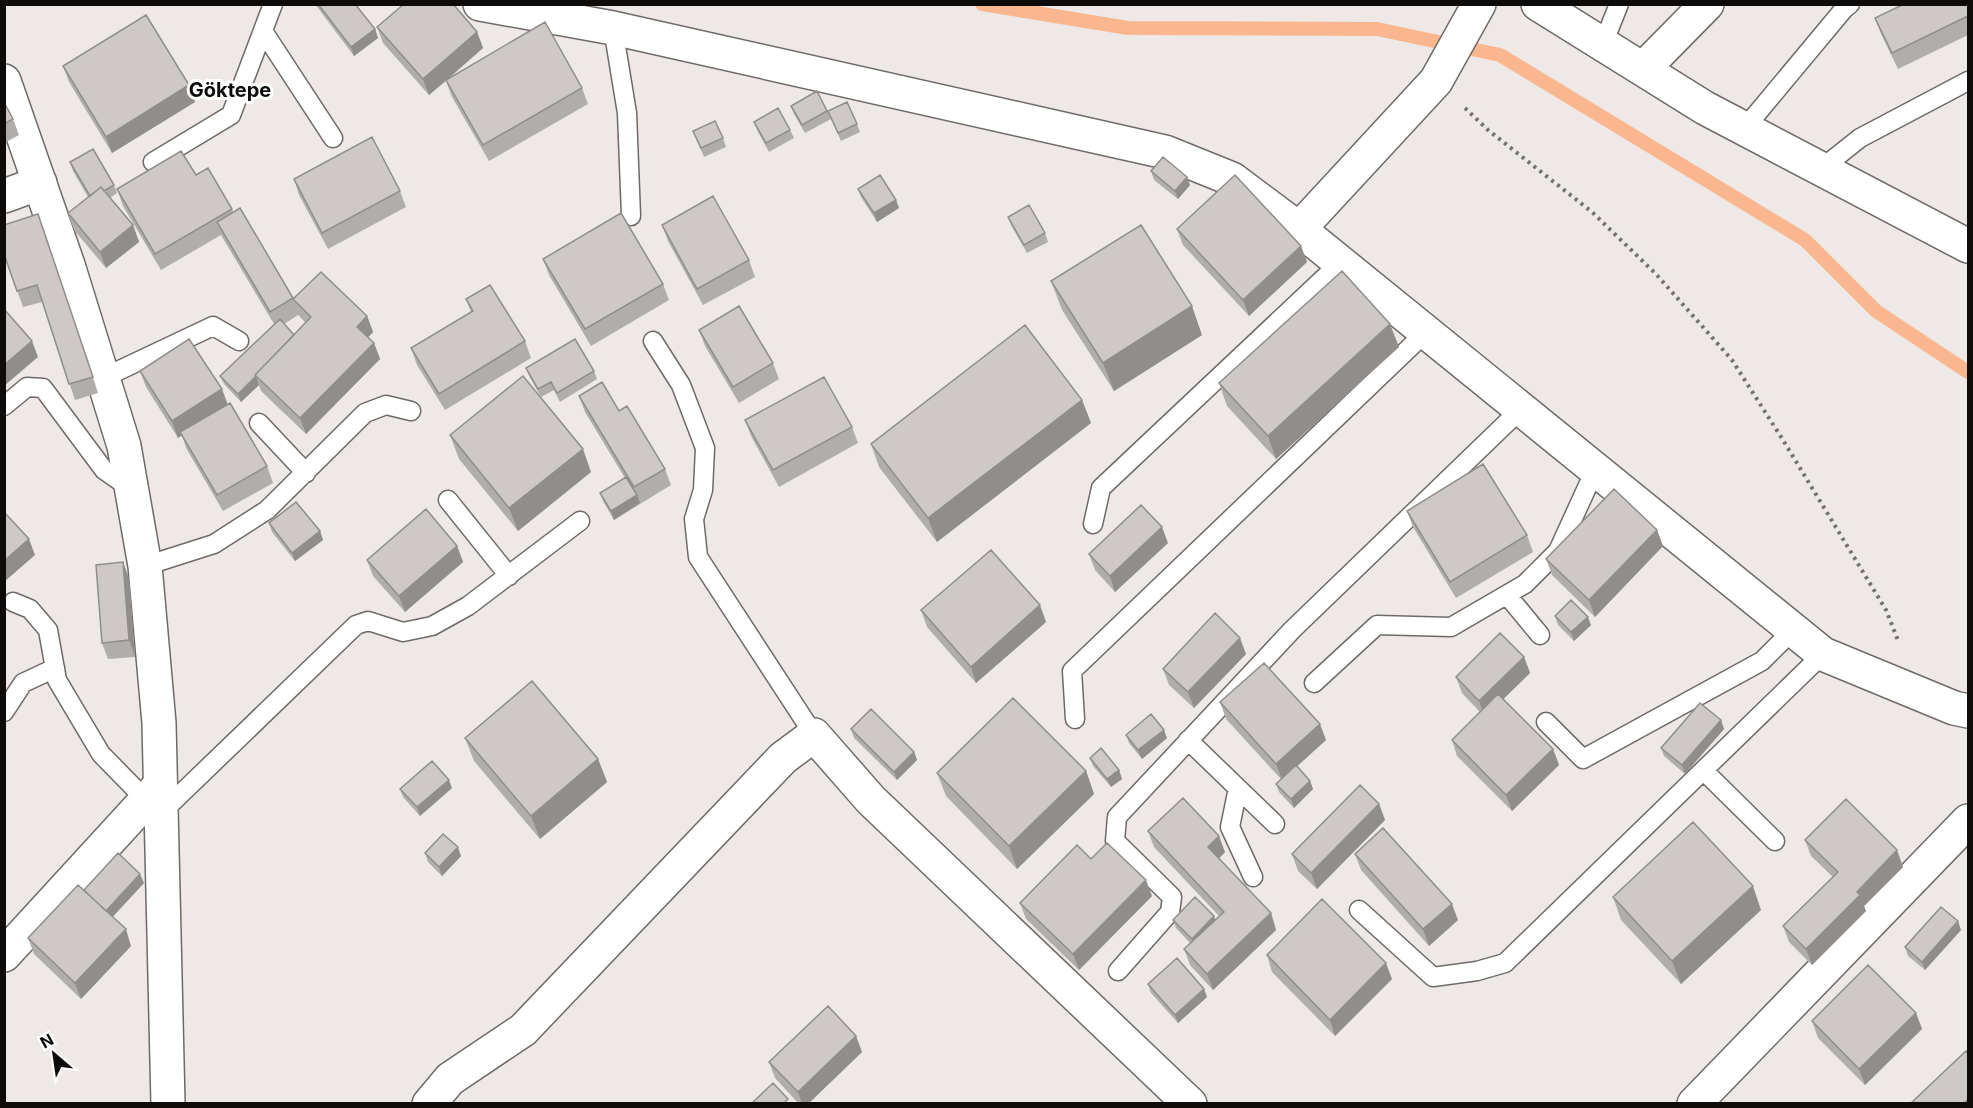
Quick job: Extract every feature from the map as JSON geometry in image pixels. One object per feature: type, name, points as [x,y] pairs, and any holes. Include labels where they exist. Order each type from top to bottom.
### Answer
[{"type":"street","points":[[480,4],[613,28],[1165,152],[1232,178],[1299,229],[1823,654],[1954,708],[1968,711]]},
{"type":"street","points":[[1538,4],[1705,108],[1968,246]]},
{"type":"street","points":[[1643,69],[1707,4]]},
{"type":"street","points":[[1299,229],[1436,81],[1477,8]]},
{"type":"street","points":[[4,81],[68,264],[124,446],[145,566],[159,723],[156,799],[168,1104]]},
{"type":"street","points":[[4,196],[40,183]]},
{"type":"street","points":[[429,1104],[450,1079],[523,1030],[783,758],[814,735],[871,800],[1190,1104]]},
{"type":"street","points":[[4,955],[156,799]]},
{"type":"street","points":[[1694,1104],[1968,821]]},
{"type":"lane","points":[[153,162],[231,116],[273,4]]},
{"type":"lane","points":[[1603,44],[1619,4]]},
{"type":"lane","points":[[1744,129],[1850,4]]},
{"type":"lane","points":[[613,28],[627,113],[631,216]]},
{"type":"lane","points":[[263,31],[333,138]]},
{"type":"lane","points":[[1821,169],[1860,138],[1968,81]]},
{"type":"lane","points":[[1093,524],[1101,488],[1340,263]]},
{"type":"lane","points":[[103,378],[213,326],[239,341]]},
{"type":"lane","points":[[1075,719],[1072,671],[1425,332]]},
{"type":"lane","points":[[652,341],[681,385],[705,448],[704,489],[694,519],[698,556],[814,735]]},
{"type":"lane","points":[[4,406],[27,387],[43,388],[104,471],[131,489]]},
{"type":"lane","points":[[145,566],[214,544],[267,510],[364,413],[386,405],[411,411]]},
{"type":"lane","points":[[1118,971],[1170,912],[1172,897],[1115,841],[1117,817],[1292,630],[1521,409]]},
{"type":"lane","points":[[259,423],[306,473]]},
{"type":"lane","points":[[1314,683],[1377,625],[1451,627],[1525,584],[1558,551],[1595,470]]},
{"type":"lane","points":[[448,500],[509,576]]},
{"type":"lane","points":[[13,602],[30,609],[48,630],[57,680],[101,754],[156,799],[356,625],[368,621],[403,632],[432,626],[468,606],[580,521]]},
{"type":"lane","points":[[1507,595],[1540,635]]},
{"type":"lane","points":[[1546,722],[1583,759],[1762,661],[1793,630]]},
{"type":"lane","points":[[1359,910],[1433,977],[1477,971],[1505,963],[1823,654]]},
{"type":"lane","points":[[4,712],[22,683],[55,668]]},
{"type":"lane","points":[[1188,740],[1275,824]]},
{"type":"lane","points":[[1704,771],[1775,841]]},
{"type":"lane","points":[[1238,788],[1230,827],[1253,877]]},
{"type":"path","points":[[1436,81],[1488,130],[1592,212],[1656,274],[1732,360],[1886,610],[1900,647],[1890,681]]},
{"type":"building","points":[[318,4],[355,4],[375,29],[351,47]]},
{"type":"building","points":[[404,4],[453,4],[477,32],[423,79],[377,27]]},
{"type":"building","points":[[1904,4],[1968,4],[1968,16],[1892,53],[1875,18]]},
{"type":"building","points":[[146,15],[189,85],[106,137],[63,66]]},
{"type":"building","points":[[545,22],[582,88],[483,145],[446,80]]},
{"type":"building","points":[[817,91],[827,111],[802,125],[791,106]]},
{"type":"building","points":[[4,102],[13,119],[4,124]]},
{"type":"building","points":[[847,102],[857,124],[838,133],[828,111]]},
{"type":"building","points":[[778,108],[790,130],[766,143],[754,122]]},
{"type":"building","points":[[715,121],[723,138],[701,148],[693,131]]},
{"type":"building","points":[[372,137],[400,191],[322,233],[294,179]]},
{"type":"building","points":[[93,149],[114,185],[104,191],[101,187],[90,196],[70,162]]},
{"type":"building","points":[[181,151],[196,175],[208,168],[232,209],[155,254],[117,189]]},
{"type":"building","points":[[1163,157],[1187,177],[1175,191],[1151,171]]},
{"type":"building","points":[[880,175],[896,200],[874,213],[858,189]]},
{"type":"building","points":[[1235,175],[1301,246],[1243,300],[1177,229]]},
{"type":"building","points":[[101,187],[133,225],[100,252],[68,213]]},
{"type":"building","points":[[713,196],[749,260],[697,289],[662,225]]},
{"type":"building","points":[[1029,205],[1045,233],[1024,245],[1008,217]]},
{"type":"building","points":[[240,208],[293,298],[270,312],[217,222]]},
{"type":"building","points":[[621,213],[663,284],[585,329],[543,259]]},
{"type":"building","points":[[38,214],[93,377],[69,384],[37,285],[17,291],[4,254],[4,225]]},
{"type":"building","points":[[1141,225],[1192,306],[1103,363],[1051,281]]},
{"type":"building","points":[[1342,271],[1390,324],[1268,436],[1219,383]]},
{"type":"building","points":[[321,272],[367,316],[357,327],[374,343],[300,418],[255,375],[311,317],[293,299]]},
{"type":"building","points":[[490,285],[525,341],[439,394],[411,348],[473,311],[466,299]]},
{"type":"building","points":[[739,306],[773,363],[733,387],[699,330]]},
{"type":"building","points":[[4,309],[32,341],[4,365]]},
{"type":"building","points":[[280,319],[294,335],[238,394],[220,376]]},
{"type":"building","points":[[1025,325],[1082,400],[928,518],[871,444]]},
{"type":"building","points":[[189,339],[222,389],[172,421],[140,371]]},
{"type":"building","points":[[575,339],[594,371],[557,393],[551,382],[538,389],[526,368]]},
{"type":"building","points":[[523,376],[583,449],[509,508],[450,435]]},
{"type":"building","points":[[824,377],[852,427],[773,470],[745,420]]},
{"type":"building","points":[[602,382],[619,411],[627,406],[665,469],[634,487],[579,396]]},
{"type":"building","points":[[230,403],[267,466],[217,495],[180,432]]},
{"type":"building","points":[[1483,464],[1527,535],[1450,582],[1407,511]]},
{"type":"building","points":[[626,477],[637,495],[611,511],[600,493]]},
{"type":"building","points":[[1614,489],[1657,530],[1589,600],[1546,559]]},
{"type":"building","points":[[296,502],[320,531],[292,553],[269,523]]},
{"type":"building","points":[[1141,505],[1162,527],[1110,576],[1089,554]]},
{"type":"building","points":[[426,509],[457,546],[399,596],[367,560]]},
{"type":"building","points":[[4,512],[29,539],[4,561]]},
{"type":"building","points":[[991,550],[1040,605],[971,667],[921,610]]},
{"type":"building","points":[[123,562],[129,640],[102,643],[96,565]]},
{"type":"building","points":[[1571,600],[1588,617],[1571,632],[1555,616]]},
{"type":"building","points":[[1215,613],[1240,638],[1188,692],[1163,669]]},
{"type":"building","points":[[1500,633],[1524,657],[1479,701],[1456,677]]},
{"type":"building","points":[[1264,663],[1320,724],[1276,764],[1220,702]]},
{"type":"building","points":[[532,681],[598,759],[531,816],[465,738]]},
{"type":"building","points":[[1498,694],[1553,749],[1506,795],[1452,740]]},
{"type":"building","points":[[1013,698],[1086,771],[1009,846],[937,773]]},
{"type":"building","points":[[1700,703],[1721,720],[1682,765],[1661,748]]},
{"type":"building","points":[[871,709],[914,752],[894,772],[851,729]]},
{"type":"building","points":[[1151,714],[1164,730],[1138,750],[1126,735]]},
{"type":"building","points":[[1101,748],[1119,770],[1107,779],[1090,758]]},
{"type":"building","points":[[432,761],[449,780],[417,807],[400,789]]},
{"type":"building","points":[[1296,765],[1310,781],[1291,799],[1276,784]]},
{"type":"building","points":[[1360,785],[1379,804],[1311,873],[1292,854]]},
{"type":"building","points":[[1183,798],[1219,836],[1208,847],[1271,913],[1207,974],[1184,949],[1224,912],[1148,831]]},
{"type":"building","points":[[1846,799],[1897,850],[1857,892],[1860,895],[1806,949],[1783,926],[1838,872],[1805,840]]},
{"type":"building","points":[[1693,822],[1753,886],[1672,961],[1613,897]]},
{"type":"building","points":[[1383,828],[1452,904],[1423,929],[1355,854]]},
{"type":"building","points":[[443,834],[458,847],[439,867],[425,853]]},
{"type":"building","points":[[1107,843],[1146,880],[1073,954],[1020,903],[1077,845],[1091,859]]},
{"type":"building","points":[[118,853],[140,874],[106,911],[84,890]]},
{"type":"building","points":[[78,885],[126,929],[75,983],[28,938]]},
{"type":"building","points":[[1195,897],[1214,916],[1192,939],[1173,920]]},
{"type":"building","points":[[1322,899],[1386,963],[1330,1020],[1267,955]]},
{"type":"building","points":[[1941,907],[1958,921],[1922,962],[1905,947]]},
{"type":"building","points":[[1177,958],[1204,989],[1175,1015],[1148,984]]},
{"type":"building","points":[[1868,965],[1916,1013],[1859,1069],[1812,1021]]},
{"type":"building","points":[[828,1006],[856,1036],[798,1092],[769,1062]]},
{"type":"building","points":[[1966,1051],[1968,1054],[1968,1099],[1964,1104],[1910,1104]]},
{"type":"building","points":[[773,1083],[788,1099],[783,1104],[751,1104]]},
{"type":"waterway","points":[[982,4],[1128,28],[1377,29],[1500,55],[1805,240],[1876,311],[1968,372]]},
{"type":"district","name":"Göktepe","points":[[230,90]]}]
